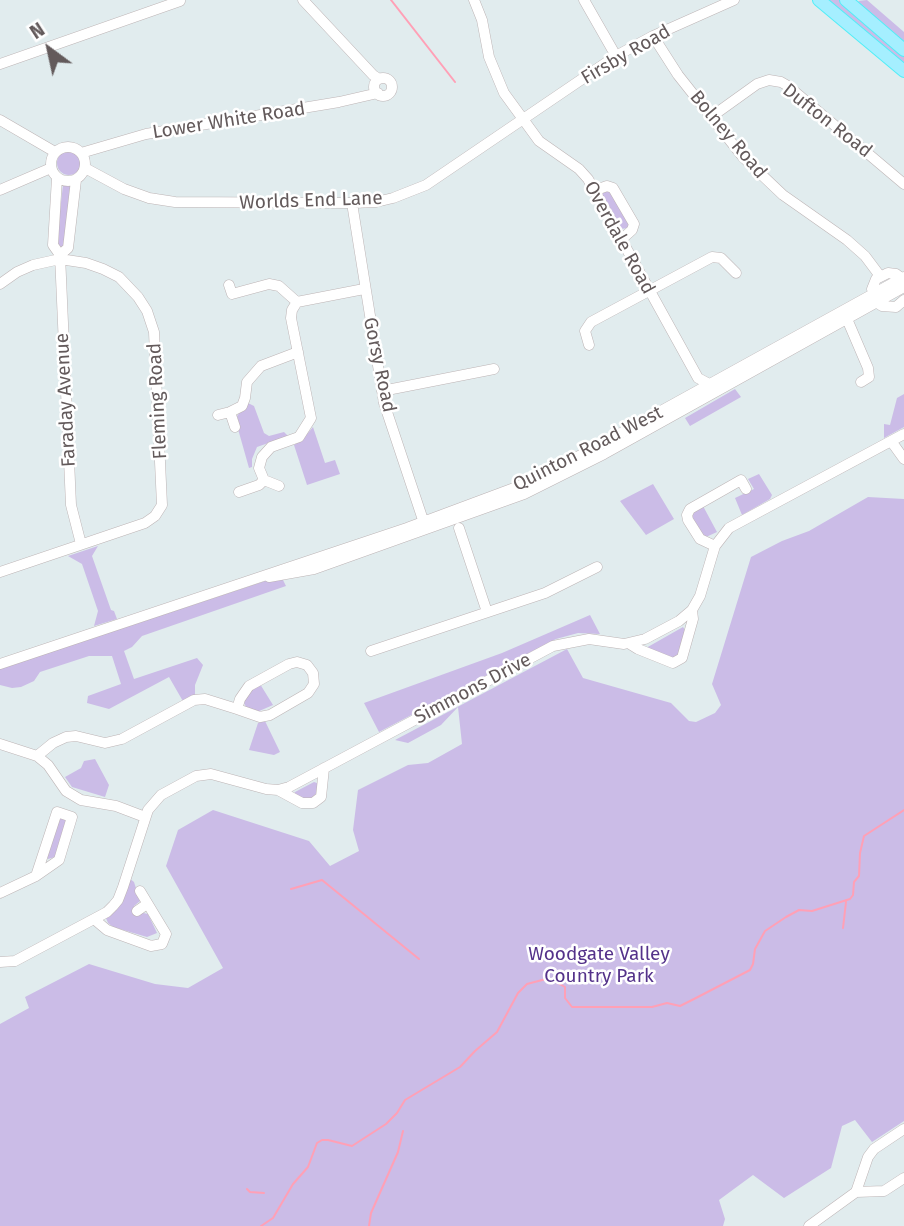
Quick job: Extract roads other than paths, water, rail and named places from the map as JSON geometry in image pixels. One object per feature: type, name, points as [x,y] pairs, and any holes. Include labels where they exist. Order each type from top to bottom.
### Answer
[{"type":"main road","points":[[819,0],[904,71]]},
{"type":"main road","points":[[846,0],[904,50]]},
{"type":"street","name":"Lower White Road","points":[[81,153],[146,134],[378,93],[374,86],[379,79],[303,0]]},
{"type":"street","name":"Overdale Road","points":[[474,0],[482,20],[494,71],[504,93],[539,141],[579,169],[596,190],[698,378]]},
{"type":"street","points":[[584,0],[616,56]]},
{"type":"street","name":"Firsby Road","points":[[522,119],[616,56],[653,36],[734,0]]},
{"type":"street","points":[[0,64],[180,1]]},
{"type":"street","name":"Bolney Road","points":[[653,36],[678,75],[743,157],[783,195],[847,240],[865,256],[880,276]]},
{"type":"street","name":"Dufton Road","points":[[711,117],[757,84],[769,80],[781,82],[904,184]]},
{"type":"street","name":"Worlds End Lane","points":[[85,168],[124,189],[149,198],[175,202],[352,203],[385,200],[426,186],[522,119]]},
{"type":"street","points":[[0,120],[55,152]]},
{"type":"street","points":[[67,147],[81,153],[85,168],[76,180],[65,181],[57,178],[51,168],[51,159],[55,152],[67,147]]},
{"type":"street","points":[[0,190],[51,168]]},
{"type":"street","name":"Faraday Avenue","points":[[57,178],[53,245],[60,257],[71,505],[81,544]]},
{"type":"street","name":"Faraday Avenue","points":[[60,257],[68,247],[76,180]]},
{"type":"street","points":[[596,190],[607,186],[613,188],[634,224],[632,230],[622,239]]},
{"type":"street","name":"Gorsy Road","points":[[352,203],[382,391],[424,522]]},
{"type":"street","points":[[0,284],[17,272],[60,257]]},
{"type":"street","name":"Fleming Road","points":[[0,572],[145,523],[155,516],[163,505],[154,332],[147,311],[119,277],[86,263],[60,257]]},
{"type":"street","points":[[589,345],[585,331],[591,322],[712,257],[721,258],[736,272]]},
{"type":"street","points":[[904,281],[896,274],[888,273],[880,276],[874,284],[874,298],[889,308],[896,307],[904,300]]},
{"type":"street","name":"Quinton Road West","points":[[714,388],[904,281]]},
{"type":"street","points":[[229,285],[232,294],[269,284],[279,286],[297,302]]},
{"type":"street","points":[[279,486],[264,480],[259,468],[262,457],[271,447],[299,437],[311,418],[291,318],[292,310],[297,302],[364,289]]},
{"type":"street","name":"Quinton Road West","points":[[0,664],[424,522],[517,487],[847,318],[874,298]]},
{"type":"street","points":[[847,318],[868,368],[869,377],[861,382]]},
{"type":"street","points":[[218,415],[242,406],[247,382],[261,366],[298,352]]},
{"type":"street","points":[[382,391],[494,369]]},
{"type":"street","points":[[697,397],[698,378],[714,388]]},
{"type":"street","name":"Quinton Road West","points":[[254,578],[288,576],[314,569],[524,494],[579,467],[697,397]]},
{"type":"street","points":[[230,412],[235,427]]},
{"type":"street","name":"Simmons Drive","points":[[278,790],[553,646],[589,639],[630,644],[673,663],[682,658],[693,619],[692,610],[700,596],[715,546],[729,528],[904,434]]},
{"type":"street","points":[[891,441],[904,459]]},
{"type":"street","points":[[239,492],[259,485],[264,480]]},
{"type":"street","points":[[715,546],[700,539],[687,515],[691,509],[741,480],[746,489]]},
{"type":"street","points":[[453,512],[467,510],[469,515],[459,528]]},
{"type":"street","points":[[424,522],[425,527],[432,524],[459,528]]},
{"type":"street","points":[[459,528],[487,612]]},
{"type":"street","points":[[371,651],[545,593],[597,567]]},
{"type":"street","points":[[630,644],[679,621],[692,610]]},
{"type":"street","points":[[37,756],[53,743],[66,737],[76,736],[105,743],[122,739],[194,700],[205,699],[260,717],[270,715],[307,693],[314,684],[313,673],[307,665],[297,662],[289,664],[249,686],[244,691],[237,709]]},
{"type":"street","points":[[0,744],[37,756],[48,765],[66,791],[81,800],[116,806],[145,817]]},
{"type":"street","points":[[0,962],[15,961],[107,912],[118,900],[145,817],[152,803],[160,795],[201,775],[222,775],[278,790],[302,803],[313,803],[321,797],[324,768]]},
{"type":"street","points":[[0,893],[36,876],[59,860],[72,817],[57,812],[36,876]]},
{"type":"street","points":[[94,919],[107,930],[151,946],[162,944],[166,934],[140,891]]},
{"type":"street","points":[[137,911],[147,904]]},
{"type":"street","points":[[856,1192],[868,1157],[874,1149],[904,1129]]},
{"type":"street","points":[[809,1226],[856,1192],[884,1191],[904,1178]]},
{"type":"waterway","points":[[391,0],[455,82]]},
{"type":"waterway","points":[[261,1226],[273,1218],[293,1184],[308,1167],[317,1143],[328,1140],[352,1146],[386,1124],[405,1100],[460,1067],[497,1032],[518,993],[527,984],[546,979],[556,982],[565,987],[565,998],[572,1007],[652,1007],[667,1003],[680,1006],[750,970],[755,949],[765,931],[786,917],[799,910],[812,911],[850,899],[854,882],[859,876],[864,836],[904,810]]},
{"type":"waterway","points":[[291,889],[322,880],[419,959]]},
{"type":"waterway","points":[[843,928],[846,902]]},
{"type":"waterway","points":[[369,1226],[371,1213],[398,1152],[403,1131]]},
{"type":"waterway","points":[[247,1189],[250,1192],[264,1193]]},
{"type":"park label","name":"Woodgate Valley Country Park","points":[[599,966]]}]
